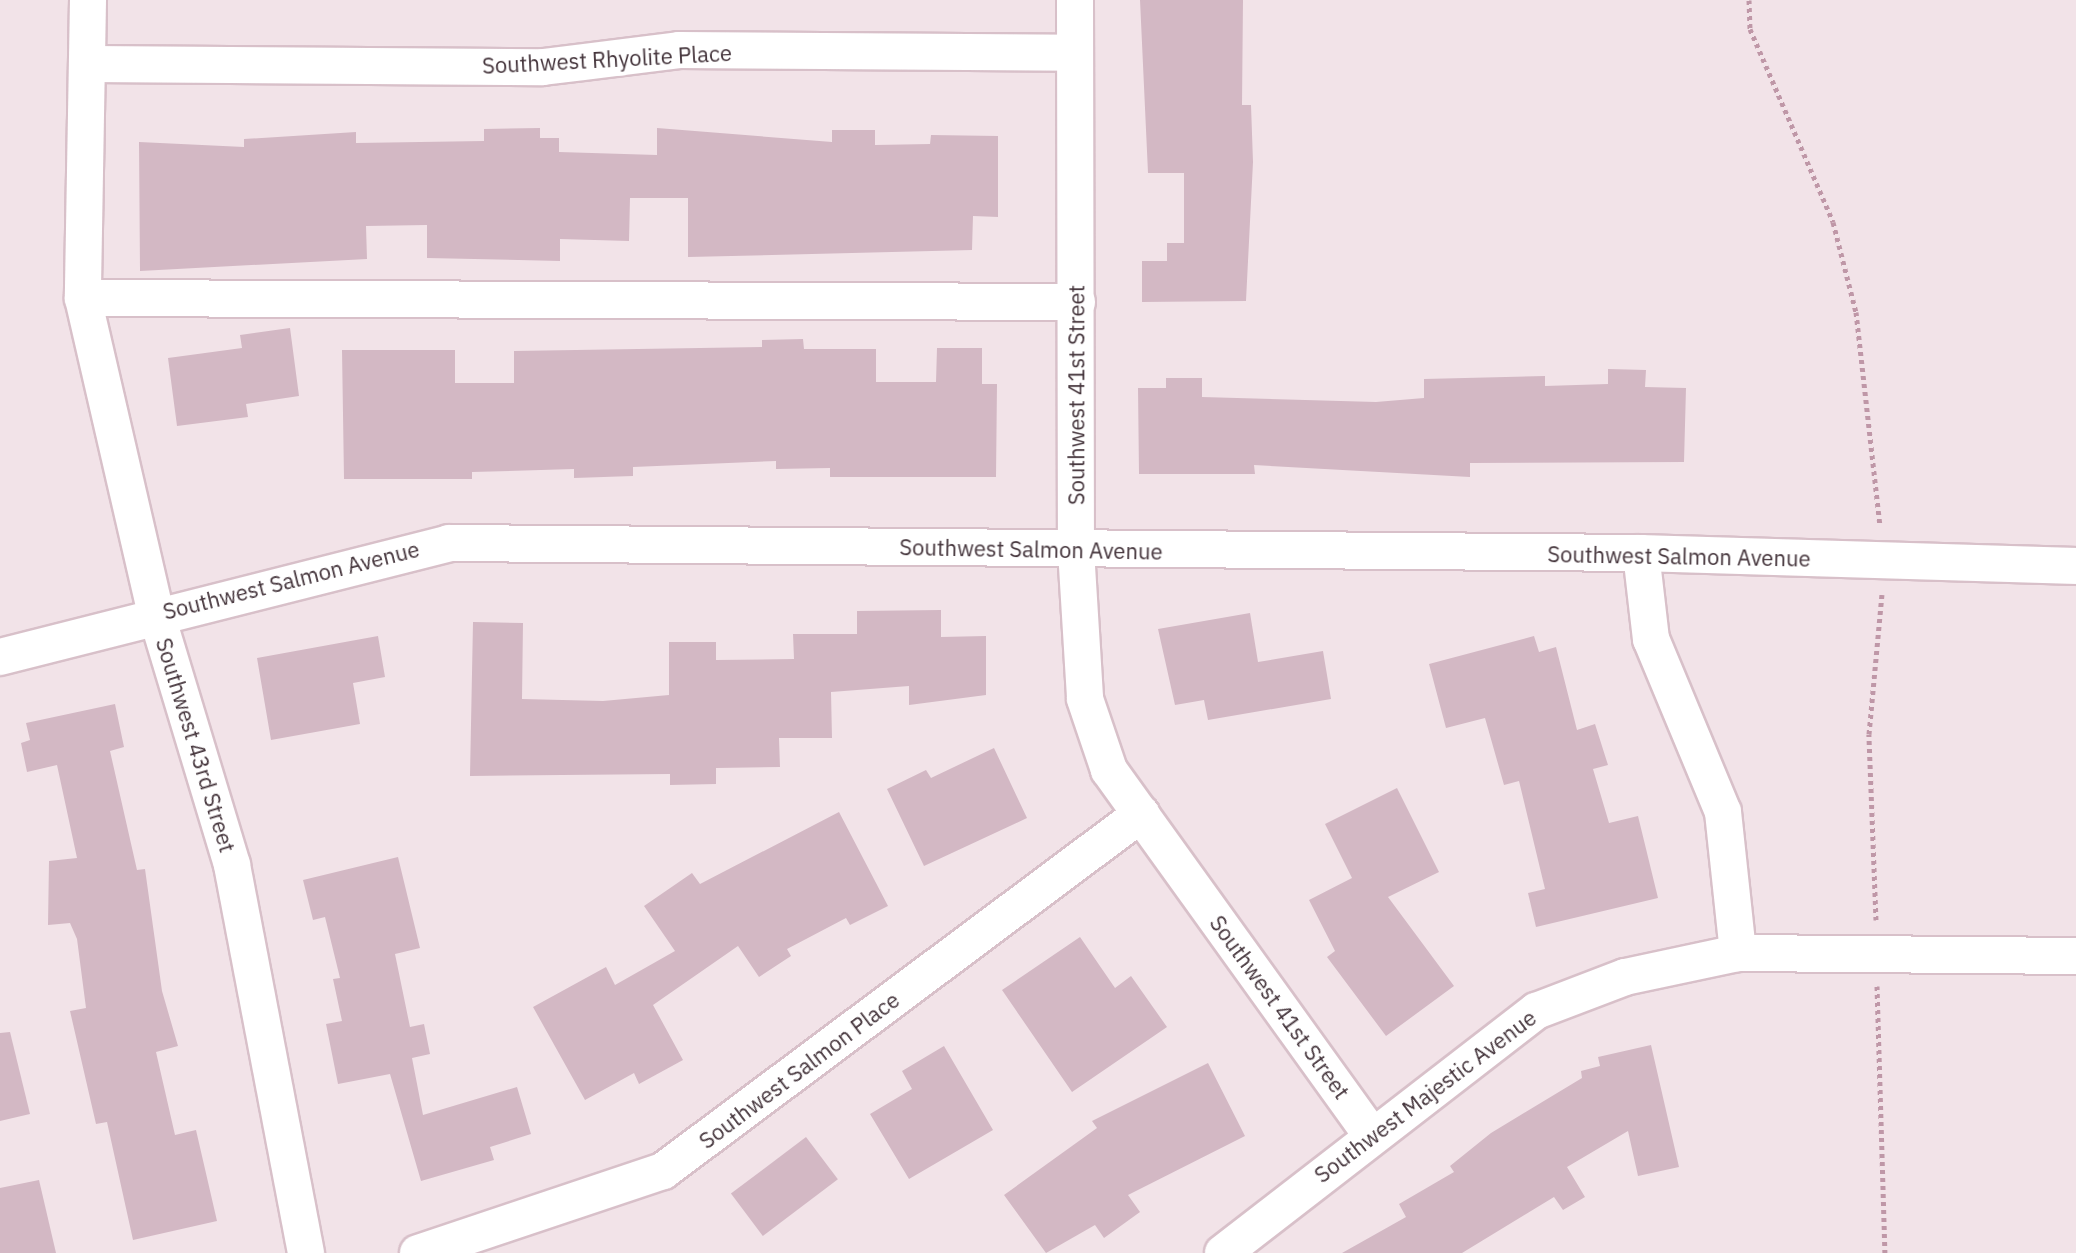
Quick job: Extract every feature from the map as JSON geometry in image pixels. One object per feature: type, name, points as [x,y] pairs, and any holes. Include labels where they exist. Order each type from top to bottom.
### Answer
[{"type":"street","name":"Southwest 43rd Street","points":[[88,0],[90,64],[83,298],[156,613],[232,865],[306,1253]]},
{"type":"street","name":"Southwest 41st Street","points":[[1075,0],[1076,550],[1085,699],[1109,770],[1370,1133]]},
{"type":"street","name":"Southwest Rhyolite Place","points":[[90,64],[543,67],[679,50],[1075,53]]},
{"type":"street","points":[[83,298],[1077,302]]},
{"type":"street","name":"Southwest Salmon Avenue","points":[[0,657],[156,613],[449,543],[1641,553],[2076,566]]},
{"type":"street","points":[[1641,553],[1651,639],[1723,812],[1738,953]]},
{"type":"street","name":"Southwest Salmon Place","points":[[418,1253],[663,1171],[1141,814]]},
{"type":"street","name":"Southwest Majestic Avenue","points":[[1223,1253],[1370,1133],[1536,1011],[1625,977],[1738,953],[2076,956]]},
{"type":"path","points":[[1749,0],[1750,29],[1833,222],[1856,312],[1885,562],[1869,734],[1885,1253]]},
{"type":"building","points":[[1140,0],[1243,0],[1242,105],[1251,105],[1253,162],[1246,301],[1142,302],[1142,261],[1167,261],[1167,243],[1184,243],[1184,173],[1148,173]]},
{"type":"building","points":[[540,128],[540,138],[559,138],[559,152],[657,155],[657,128],[832,142],[832,130],[875,130],[875,145],[930,144],[931,135],[998,136],[998,217],[973,216],[972,250],[688,257],[688,198],[630,198],[629,241],[560,239],[560,261],[427,258],[427,225],[366,226],[367,259],[140,271],[139,142],[244,147],[244,139],[356,132],[356,143],[484,141],[484,129]]},
{"type":"building","points":[[290,328],[299,396],[246,404],[248,417],[177,426],[168,358],[242,348],[240,335]]},
{"type":"building","points":[[803,339],[804,349],[876,349],[876,382],[936,382],[937,348],[982,348],[982,384],[997,384],[996,477],[830,477],[830,468],[776,469],[776,461],[633,467],[633,476],[574,478],[574,469],[472,472],[472,479],[344,479],[342,350],[455,350],[455,383],[514,383],[514,351],[762,347],[762,340]]},
{"type":"building","points":[[1608,369],[1646,370],[1645,387],[1686,388],[1684,462],[1470,463],[1470,477],[1254,465],[1255,474],[1139,474],[1138,388],[1166,388],[1166,378],[1202,378],[1202,397],[1376,402],[1424,398],[1424,379],[1545,376],[1545,386],[1608,384]]},
{"type":"building","points":[[941,610],[941,637],[986,636],[986,695],[909,705],[909,686],[831,692],[832,738],[779,738],[780,767],[716,768],[716,784],[670,785],[670,774],[470,776],[473,622],[523,623],[522,699],[603,701],[669,695],[669,642],[716,642],[716,660],[794,659],[793,634],[857,634],[857,611]]},
{"type":"building","points":[[1250,613],[1258,662],[1323,651],[1331,699],[1208,720],[1204,700],[1175,705],[1158,629]]},
{"type":"building","points":[[378,636],[385,677],[353,683],[360,724],[271,740],[257,658]]},
{"type":"building","points":[[1534,636],[1539,652],[1556,647],[1577,730],[1595,724],[1608,765],[1593,769],[1609,823],[1638,816],[1658,898],[1536,927],[1528,893],[1545,889],[1519,781],[1504,785],[1485,718],[1446,728],[1429,664]]},
{"type":"building","points":[[115,704],[124,747],[110,751],[137,870],[145,869],[162,991],[178,1046],[156,1052],[175,1135],[196,1130],[217,1221],[133,1240],[107,1122],[96,1124],[70,1011],[86,1008],[77,939],[70,923],[48,925],[49,861],[77,858],[57,765],[27,772],[21,743],[30,740],[26,723]]},
{"type":"building","points":[[994,748],[1027,818],[924,866],[887,789],[926,770],[931,778]]},
{"type":"building","points":[[1397,788],[1439,872],[1388,897],[1454,986],[1386,1036],[1327,957],[1335,951],[1309,900],[1352,878],[1325,824]]},
{"type":"building","points":[[839,812],[888,906],[850,925],[846,918],[787,949],[791,956],[759,977],[738,946],[653,1005],[683,1060],[639,1084],[634,1073],[585,1100],[533,1007],[606,967],[615,985],[675,951],[644,906],[692,873],[700,884]]},
{"type":"building","points":[[398,857],[420,948],[395,954],[410,1027],[424,1024],[430,1054],[412,1058],[423,1115],[517,1087],[531,1134],[490,1147],[494,1160],[421,1181],[390,1074],[338,1084],[326,1024],[342,1021],[333,979],[340,978],[325,917],[313,920],[303,880]]},
{"type":"building","points":[[1080,937],[1115,988],[1131,976],[1167,1027],[1072,1092],[1002,990]]},
{"type":"building","points":[[10,1032],[30,1114],[0,1121],[0,1033]]},
{"type":"building","points":[[1651,1045],[1679,1167],[1638,1176],[1628,1131],[1567,1167],[1585,1197],[1563,1210],[1554,1197],[1462,1253],[1342,1253],[1406,1217],[1399,1204],[1454,1172],[1450,1166],[1491,1133],[1582,1078],[1581,1071],[1600,1066],[1598,1057]]},
{"type":"building","points":[[944,1046],[993,1130],[909,1179],[870,1114],[912,1089],[902,1071]]},
{"type":"building","points":[[1208,1063],[1245,1136],[1128,1195],[1140,1212],[1104,1238],[1095,1225],[1046,1253],[1004,1195],[1097,1128],[1092,1121]]},
{"type":"building","points":[[806,1137],[838,1179],[763,1236],[731,1194]]},
{"type":"building","points":[[39,1180],[56,1253],[0,1253],[0,1188]]}]
